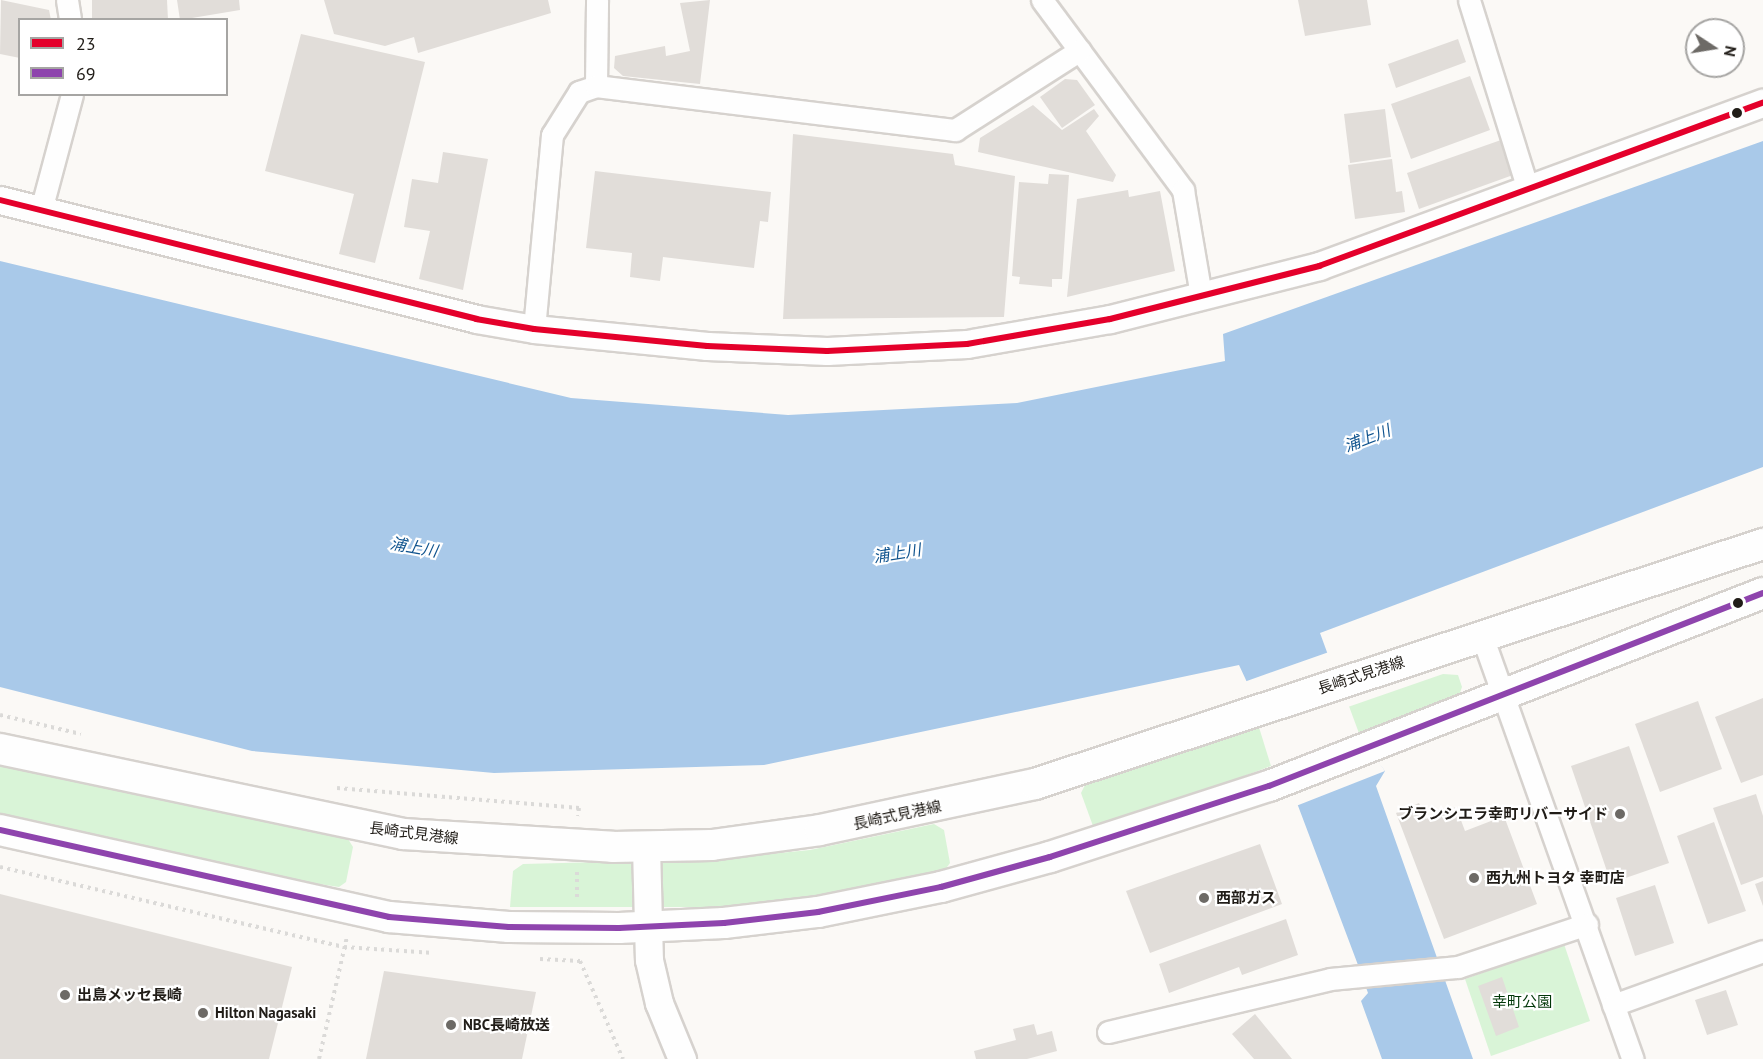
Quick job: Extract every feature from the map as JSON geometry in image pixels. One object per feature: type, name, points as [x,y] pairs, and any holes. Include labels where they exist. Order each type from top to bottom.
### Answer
[{"type":"main road","name":"長崎式見港線","points":[[0,749],[403,834],[508,844],[646,847],[712,845],[799,833],[927,810],[1035,784],[1362,673],[1763,544]]},
{"type":"main road","points":[[0,830],[352,910],[509,927],[648,927],[818,912],[941,887],[1050,857],[1269,786],[1763,593]]},
{"type":"street","points":[[67,0],[70,18]]},
{"type":"street","points":[[596,86],[597,0]]},
{"type":"street","points":[[1042,0],[1183,190],[1202,296]]},
{"type":"street","points":[[1469,0],[1528,190]]},
{"type":"street","points":[[534,329],[552,135],[579,92],[596,86],[955,130],[1080,50]]},
{"type":"street","points":[[41,210],[71,96]]},
{"type":"street","points":[[0,200],[476,319],[534,329],[707,346],[826,351],[932,346],[1110,319],[1319,266],[1763,103]]},
{"type":"street","points":[[1482,636],[1587,924],[1633,1059]]},
{"type":"street","points":[[646,847],[650,960],[659,1003],[681,1059]]},
{"type":"street","points":[[1108,1032],[1330,980],[1458,967],[1587,924]]},
{"type":"street","points":[[1613,1005],[1763,951]]},
{"type":"path","points":[[0,867],[344,947],[439,953]]},
{"type":"path","points":[[319,1059],[352,910]]},
{"type":"path","points":[[533,958],[580,961],[623,1059]]},
{"type":"green space","points":[[1443,674],[1458,675],[1462,687],[1458,698],[1358,737],[1345,708]]},
{"type":"green space","points":[[1257,721],[1271,766],[1102,829],[1093,826],[1081,793],[1086,783]]},
{"type":"green space","points":[[0,765],[348,839],[353,847],[346,882],[339,887],[300,881],[0,813]]},
{"type":"green space","points":[[934,824],[944,830],[950,863],[942,874],[821,897],[726,907],[510,907],[513,871],[523,864],[719,859],[810,850]]},
{"type":"green space","name":"幸町公園","points":[[1564,944],[1590,1021],[1491,1056],[1465,979]]},
{"type":"water","name":"浦上川","points":[[1763,141],[1763,467],[1320,633],[1358,737],[1385,771],[1376,786],[1473,1059],[1382,1059],[1361,1001],[1368,993],[1358,965],[1271,734],[1239,665],[764,765],[494,773],[252,751],[0,687],[0,261],[571,398],[788,415],[1017,403],[1225,361],[1223,334]]},
{"type":"pier","points":[[1329,652],[1360,736],[1385,771],[1296,806],[1244,682]]},
{"type":"building","points":[[1,0],[49,10],[51,18],[18,18],[18,58],[0,54]]},
{"type":"building","points":[[92,0],[167,0],[168,18],[92,18]]},
{"type":"building","points":[[177,0],[239,0],[240,10],[180,18]]},
{"type":"building","points":[[324,0],[548,0],[551,13],[418,53],[414,37],[385,46],[334,34]]},
{"type":"building","points":[[710,0],[700,84],[623,76],[614,68],[615,56],[665,46],[666,56],[690,51],[680,3]]},
{"type":"building","points":[[1298,0],[1367,0],[1371,25],[1305,36]]},
{"type":"building","points":[[301,34],[425,62],[375,263],[339,254],[354,194],[265,171]]},
{"type":"building","points":[[1458,39],[1466,62],[1396,88],[1388,64]]},
{"type":"building","points":[[1470,76],[1490,130],[1411,159],[1391,104]]},
{"type":"building","points":[[1065,79],[1077,80],[1095,105],[1062,128],[1040,97]]},
{"type":"building","points":[[1033,105],[1062,130],[1094,109],[1099,116],[1086,131],[1116,175],[1113,182],[978,152],[980,138]]},
{"type":"building","points":[[1385,109],[1391,157],[1350,163],[1344,114]]},
{"type":"building","points":[[793,134],[953,154],[955,165],[1015,176],[1004,317],[783,319]]},
{"type":"building","points":[[1501,140],[1513,175],[1419,209],[1407,173]]},
{"type":"building","points":[[443,152],[488,159],[463,290],[419,279],[430,231],[404,227],[412,179],[438,183]]},
{"type":"building","points":[[1392,159],[1396,192],[1402,191],[1405,212],[1355,219],[1348,165]]},
{"type":"building","points":[[595,171],[771,192],[768,222],[760,221],[754,268],[663,257],[660,281],[630,277],[632,253],[586,248]]},
{"type":"building","points":[[1049,174],[1069,175],[1062,279],[1052,279],[1052,287],[1019,284],[1020,277],[1012,276],[1019,182],[1048,184]]},
{"type":"building","points":[[1128,190],[1129,197],[1160,191],[1175,271],[1067,297],[1077,199]]},
{"type":"building","points":[[1763,698],[1763,775],[1741,783],[1715,717]]},
{"type":"building","points":[[1698,701],[1722,769],[1660,792],[1635,724]]},
{"type":"building","name":"ブランシエラ幸町リバーサイド","points":[[1629,746],[1669,863],[1611,883],[1571,766]]},
{"type":"building","points":[[1756,794],[1763,816],[1763,877],[1741,885],[1713,808]]},
{"type":"building","name":"西九州トヨタ 幸町店","points":[[1419,803],[1426,819],[1456,807],[1465,831],[1504,816],[1537,904],[1444,939],[1396,813]]},
{"type":"building","points":[[1714,822],[1746,911],[1708,924],[1677,836]]},
{"type":"building","name":"西部ガス","points":[[1260,844],[1282,904],[1150,953],[1126,891]]},
{"type":"building","points":[[1763,881],[1763,906],[1755,884]]},
{"type":"building","points":[[1655,885],[1674,943],[1635,956],[1616,898]]},
{"type":"building","points":[[0,894],[292,967],[269,1059],[0,1059]]},
{"type":"building","points":[[1286,919],[1298,955],[1242,975],[1239,967],[1169,993],[1159,964]]},
{"type":"building","name":"NBC長崎放送","points":[[384,971],[536,992],[522,1059],[366,1059]]},
{"type":"building","points":[[1502,977],[1519,1027],[1496,1036],[1478,986]]},
{"type":"building","points":[[1726,990],[1738,1025],[1707,1035],[1695,1000]]},
{"type":"building","points":[[1255,1014],[1292,1059],[1254,1059],[1232,1034]]},
{"type":"building","points":[[1034,1024],[1037,1035],[1052,1031],[1057,1051],[1027,1059],[976,1059],[974,1051],[1016,1040],[1013,1029]]},
{"type":"transit line","name":"23","points":[[0,200],[476,319],[534,329],[707,346],[827,351],[967,344],[1110,319],[1319,266],[1763,103]]},
{"type":"transit line","name":"69","points":[[0,830],[389,917],[509,927],[619,928],[724,923],[818,912],[941,887],[1050,857],[1269,786],[1763,593]]},
{"type":"place","name":"ブランシエラ幸町リバーサイド","points":[[1620,814]]},
{"type":"place","name":"西九州トヨタ 幸町店","points":[[1474,878]]},
{"type":"place","name":"西部ガス","points":[[1204,898]]},
{"type":"place","name":"出島メッセ長崎","points":[[65,995]]},
{"type":"place","name":"Hilton Nagasaki","points":[[203,1013]]},
{"type":"place","name":"NBC長崎放送","points":[[451,1025]]}]
